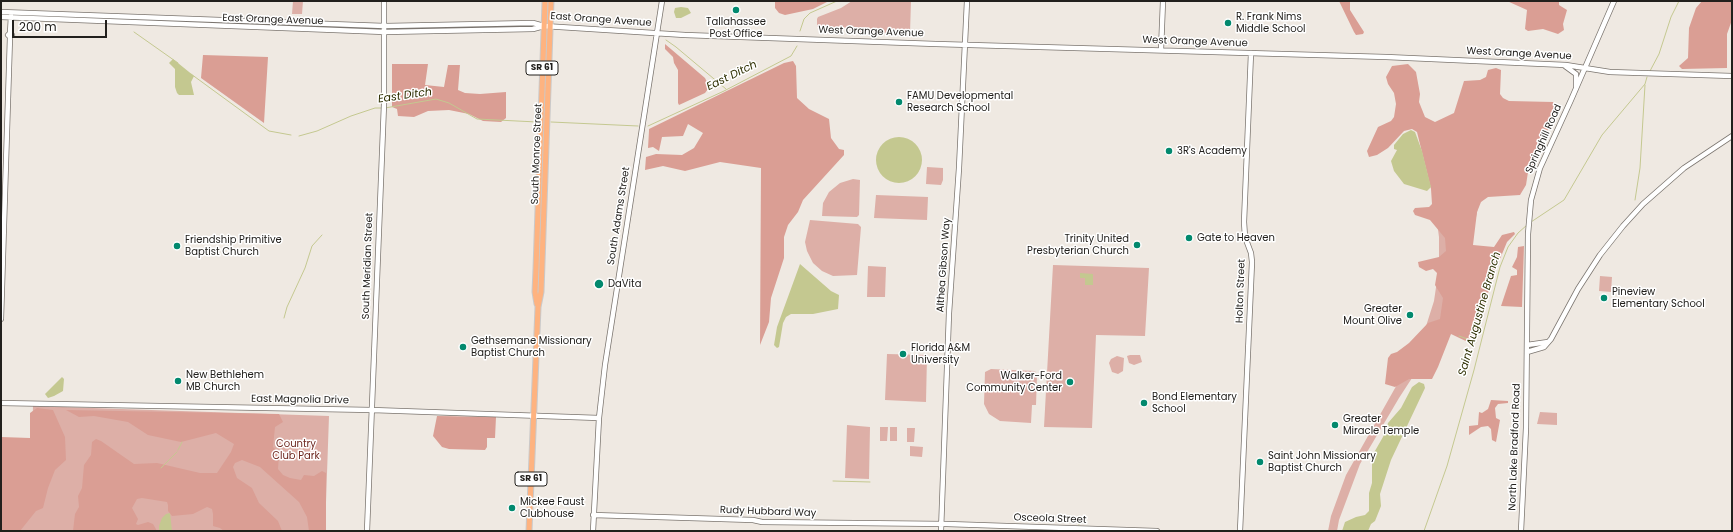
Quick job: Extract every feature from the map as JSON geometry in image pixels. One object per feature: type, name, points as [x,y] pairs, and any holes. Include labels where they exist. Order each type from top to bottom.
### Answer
[{"type":"main road","name":"South Monroe Street","points":[[538,307],[535,292],[545,1]]},
{"type":"main road","name":"South Monroe Street","points":[[529,531],[538,307],[541,292],[551,1]]},
{"type":"main road","points":[[542,85],[548,90]]},
{"type":"main road","points":[[539,155],[546,155]]},
{"type":"street","name":"South Meridian Street","points":[[367,531],[384,117],[384,1]]},
{"type":"street","name":"South Adams Street","points":[[593,531],[599,418],[605,365],[662,1]]},
{"type":"street","name":"Althea Gibson Way","points":[[942,531],[950,308],[967,1]]},
{"type":"street","points":[[1161,50],[1164,1]]},
{"type":"street","name":"Springhill Road","points":[[1527,364],[1529,212],[1540,168],[1576,91],[1614,1]]},
{"type":"street","name":"East Orange Avenue","points":[[1,12],[385,29]]},
{"type":"street","points":[[1,319],[11,12]]},
{"type":"street","name":"East Orange Avenue","points":[[1,18],[385,29],[533,29],[550,26],[657,33]]},
{"type":"street","name":"West Orange Avenue","points":[[657,33],[1386,57],[1559,64],[1604,72],[1732,76]]},
{"type":"street","name":"Holton Street","points":[[1240,531],[1252,262],[1251,253],[1245,237],[1244,222],[1251,53]]},
{"type":"street","points":[[1559,64],[1570,68],[1576,74],[1576,91]]},
{"type":"street","points":[[1527,352],[1544,347],[1556,332],[1567,309],[1589,272],[1609,242],[1633,215],[1654,193],[1684,168],[1732,136]]},
{"type":"street","points":[[1527,345],[1548,342]]},
{"type":"street","name":"North Lake Bradford Road","points":[[1521,531],[1526,428],[1527,364]]},
{"type":"street","name":"East Magnolia Drive","points":[[1,403],[372,410],[534,417],[599,418]]},
{"type":"street","name":"Rudy Hubbard Way","points":[[594,515],[753,520],[762,522],[942,525]]},
{"type":"street","name":"Osceola Street","points":[[942,525],[1157,531]]},
{"type":"green space","points":[[293,1],[303,1],[302,14],[292,14]]},
{"type":"green space","points":[[852,1],[911,1],[910,33],[860,32],[852,28],[817,27],[818,17],[841,8]]},
{"type":"green space","points":[[927,167],[943,168],[943,180],[941,185],[926,184]]},
{"type":"green space","points":[[853,179],[860,180],[859,215],[857,217],[822,216],[823,203],[829,192],[840,183]]},
{"type":"green space","points":[[876,195],[928,197],[927,220],[874,218]]},
{"type":"green space","points":[[1480,197],[1455,324],[1412,378],[1399,398],[1360,464],[1339,520],[1337,531],[1328,531],[1331,516],[1346,475],[1421,342],[1434,301],[1439,267],[1439,237],[1434,200]]},
{"type":"green space","points":[[810,220],[858,224],[861,227],[857,275],[833,276],[822,271],[813,263],[807,251],[805,242]]},
{"type":"green space","name":"Walker-Ford Community Center","points":[[1053,265],[1149,268],[1145,336],[1096,335],[1092,428],[1044,427]]},
{"type":"green space","points":[[868,266],[886,267],[885,297],[867,297]]},
{"type":"green space","points":[[1600,276],[1612,277],[1611,292],[1599,291]]},
{"type":"green space","points":[[887,354],[927,355],[926,402],[885,400]]},
{"type":"green space","points":[[1140,355],[1142,362],[1134,365],[1129,363],[1127,356]]},
{"type":"green space","points":[[1117,356],[1124,358],[1123,371],[1118,374],[1112,372],[1109,363],[1111,359]]},
{"type":"green space","points":[[991,369],[1035,371],[1037,375],[1036,405],[1032,405],[1031,423],[1000,421],[989,414],[984,404],[985,372]]},
{"type":"green space","name":"Country Club Park","points":[[33,406],[329,416],[325,531],[1,531],[2,439],[32,440]]},
{"type":"green space","points":[[1540,412],[1557,413],[1557,425],[1537,424]]},
{"type":"green space","points":[[847,425],[870,427],[869,479],[845,478]]},
{"type":"green space","points":[[880,427],[888,427],[887,441],[880,441]]},
{"type":"green space","points":[[890,427],[897,427],[897,441],[890,441]]},
{"type":"green space","points":[[907,428],[915,428],[914,442],[907,442]]},
{"type":"green space","points":[[910,446],[923,447],[922,457],[910,456]]},
{"type":"shaded area","points":[[775,1],[829,1],[813,9],[785,15],[779,13],[775,8]]},
{"type":"shaded area","points":[[1339,1],[1350,1],[1350,10],[1364,32],[1363,34],[1356,35]]},
{"type":"shaded area","points":[[1507,1],[1559,1],[1559,5],[1567,10],[1563,24],[1564,30],[1558,34],[1543,29],[1528,31],[1525,29],[1527,10]]},
{"type":"shaded area","points":[[1702,1],[1732,1],[1732,20],[1727,34],[1727,68],[1682,69],[1679,66],[1688,58],[1689,28],[1696,8]]},
{"type":"shaded area","points":[[675,8],[688,8],[691,13],[681,18],[676,18],[674,12]]},
{"type":"shaded area","points":[[665,44],[705,78],[708,84],[708,89],[705,93],[679,105],[678,70],[674,63],[673,57],[665,49]]},
{"type":"shaded area","points":[[203,55],[268,57],[264,123],[201,78]]},
{"type":"shaded area","points":[[173,59],[194,76],[191,82],[194,95],[179,95],[177,93],[175,87],[175,69],[169,63]]},
{"type":"shaded area","points":[[793,61],[796,66],[797,98],[809,109],[829,119],[831,138],[839,149],[844,150],[844,155],[803,200],[798,212],[788,225],[784,237],[784,258],[771,298],[769,322],[760,345],[761,168],[720,162],[685,171],[663,166],[645,170],[646,157],[656,154],[682,155],[694,148],[703,133],[688,124],[683,136],[662,137],[659,151],[653,147],[648,148],[649,129],[784,63]]},
{"type":"shaded area","points":[[392,64],[428,64],[425,85],[444,87],[448,65],[460,65],[458,90],[465,93],[480,94],[506,92],[506,118],[501,122],[483,121],[469,114],[449,110],[428,111],[414,117],[398,116],[397,109],[392,107]]},
{"type":"shaded area","points":[[1408,64],[1416,72],[1420,94],[1419,102],[1425,117],[1435,122],[1454,113],[1464,81],[1480,80],[1486,77],[1488,70],[1496,68],[1501,70],[1500,94],[1503,98],[1509,101],[1553,102],[1557,109],[1534,163],[1528,172],[1526,185],[1520,195],[1488,197],[1481,202],[1477,212],[1473,245],[1494,247],[1502,235],[1514,232],[1515,234],[1507,242],[1495,271],[1472,344],[1451,334],[1432,379],[1409,379],[1395,387],[1385,384],[1388,358],[1391,354],[1397,352],[1409,343],[1428,323],[1440,319],[1443,298],[1435,285],[1437,273],[1433,269],[1426,271],[1419,267],[1418,262],[1439,257],[1446,251],[1445,238],[1430,220],[1415,215],[1413,211],[1415,208],[1429,207],[1432,204],[1431,189],[1417,132],[1412,129],[1404,131],[1388,148],[1377,155],[1369,157],[1367,151],[1378,127],[1391,121],[1394,117],[1396,104],[1394,93],[1388,84],[1386,77],[1392,66]]},
{"type":"shaded area","points":[[1411,130],[1415,132],[1422,151],[1431,187],[1427,191],[1404,184],[1394,171],[1391,161],[1397,150],[1394,149],[1394,145],[1403,134]]},
{"type":"shaded area","points":[[899,137],[912,141],[918,147],[922,160],[918,173],[912,179],[899,183],[886,179],[880,173],[876,160],[880,147],[886,141]]},
{"type":"shaded area","points":[[1524,246],[1522,307],[1501,306],[1511,276],[1517,275],[1517,270],[1512,267],[1517,257],[1518,247]]},
{"type":"shaded area","points":[[800,264],[831,291],[839,295],[838,309],[813,314],[791,314],[786,317],[783,323],[779,347],[777,348],[774,345],[777,327]]},
{"type":"shaded area","points":[[1080,273],[1093,274],[1093,285],[1085,285],[1085,278],[1080,278]]},
{"type":"shaded area","points":[[62,377],[64,379],[63,391],[48,398],[45,394]]},
{"type":"shaded area","points":[[1419,382],[1424,384],[1425,388],[1391,460],[1380,494],[1381,506],[1375,521],[1371,524],[1368,531],[1342,531],[1345,522],[1365,515],[1369,511],[1369,493],[1372,483],[1372,456],[1383,437],[1388,423],[1401,408],[1412,387]]},
{"type":"shaded area","points":[[1491,400],[1508,401],[1508,403],[1498,404],[1495,408],[1496,418],[1500,420],[1496,442],[1492,440],[1491,429],[1488,426],[1481,427],[1469,435],[1469,426],[1478,425],[1479,412],[1482,413],[1488,409]]},
{"type":"shaded area","points":[[37,408],[53,410],[65,437],[66,460],[55,470],[48,488],[43,508],[36,511],[20,531],[1,531],[1,437],[30,438],[30,413]]},
{"type":"shaded area","points":[[66,410],[279,414],[283,422],[275,427],[273,447],[279,455],[278,469],[283,475],[301,480],[304,475],[314,476],[322,471],[326,473],[326,531],[309,531],[307,517],[299,502],[260,467],[242,460],[235,463],[233,467],[237,478],[252,488],[259,503],[278,521],[282,531],[224,531],[213,526],[212,509],[207,507],[193,514],[172,516],[168,511],[167,502],[142,498],[137,499],[132,508],[138,519],[136,524],[138,525],[148,522],[153,524],[157,531],[73,531],[75,514],[79,507],[78,496],[82,488],[84,465],[91,455],[92,442],[96,439],[134,464],[157,463],[200,473],[217,473],[231,452],[234,444],[216,433],[181,442],[148,435],[128,422],[94,416],[79,417]]},
{"type":"shaded area","points":[[437,416],[496,417],[495,438],[487,438],[487,447],[485,450],[449,449],[442,447],[433,436]]},
{"type":"shaded area","points":[[170,513],[172,531],[159,531],[162,518],[166,514]]},
{"type":"waterway","name":"East Ditch","points":[[800,31],[804,19],[810,13],[837,1]]},
{"type":"waterway","name":"Saint Augustine Branch","points":[[1650,71],[1659,54],[1671,17],[1679,1]]},
{"type":"waterway","name":"East Ditch","points":[[134,32],[178,63]]},
{"type":"waterway","points":[[666,40],[726,89]]},
{"type":"waterway","name":"East Ditch","points":[[648,126],[724,91],[791,56],[797,46]]},
{"type":"waterway","name":"East Ditch","points":[[191,74],[269,131],[291,135]]},
{"type":"waterway","name":"Saint Augustine Branch","points":[[1531,222],[1564,200],[1602,135],[1645,84],[1647,77]]},
{"type":"waterway","points":[[1635,200],[1640,168],[1645,85]]},
{"type":"waterway","name":"East Ditch","points":[[385,108],[436,99],[449,103],[477,119],[537,122]]},
{"type":"waterway","name":"East Ditch","points":[[299,136],[317,131],[351,116],[375,108],[382,108]]},
{"type":"waterway","name":"East Ditch","points":[[551,122],[638,126]]},
{"type":"waterway","name":"Saint Augustine Branch","points":[[1424,531],[1447,466],[1474,370],[1500,267],[1508,247],[1518,233],[1527,225]]},
{"type":"waterway","points":[[284,318],[287,307],[305,268],[312,246],[322,235]]},
{"type":"waterway","points":[[1459,336],[1476,342]]},
{"type":"waterway","points":[[178,450],[182,442]]},
{"type":"waterway","points":[[161,468],[177,452]]},
{"type":"waterway","points":[[833,481],[870,482]]},
{"type":"waterway","points":[[1079,519],[1079,525]]},
{"type":"place","name":"Tallahassee Post Office","points":[[736,10]]},
{"type":"place","name":"R. Frank Nims Middle School","points":[[1228,23]]},
{"type":"place","name":"FAMU Developmental Research School","points":[[899,102]]},
{"type":"place","name":"3R's Academy","points":[[1169,151]]},
{"type":"place","name":"Gate to Heaven","points":[[1189,238]]},
{"type":"place","name":"Trinity United Presbyterian Church","points":[[1137,245]]},
{"type":"place","name":"Friendship Primitive Baptist Church","points":[[177,246]]},
{"type":"place","name":"DaVita","points":[[599,284]]},
{"type":"place","name":"Pineview Elementary School","points":[[1604,298]]},
{"type":"place","name":"Greater Mount Olive","points":[[1410,315]]},
{"type":"place","name":"Gethsemane Missionary Baptist Church","points":[[463,347]]},
{"type":"place","name":"Florida A&M University","points":[[903,354]]},
{"type":"place","name":"New Bethlehem MB Church","points":[[178,381]]},
{"type":"place","name":"Walker-Ford Community Center","points":[[1070,382]]},
{"type":"place","name":"Bond Elementary School","points":[[1144,403]]},
{"type":"place","name":"Greater Miracle Temple","points":[[1335,425]]},
{"type":"place","name":"Saint John Missionary Baptist Church","points":[[1260,462]]},
{"type":"place","name":"Mickee Faust Clubhouse","points":[[512,508]]}]
